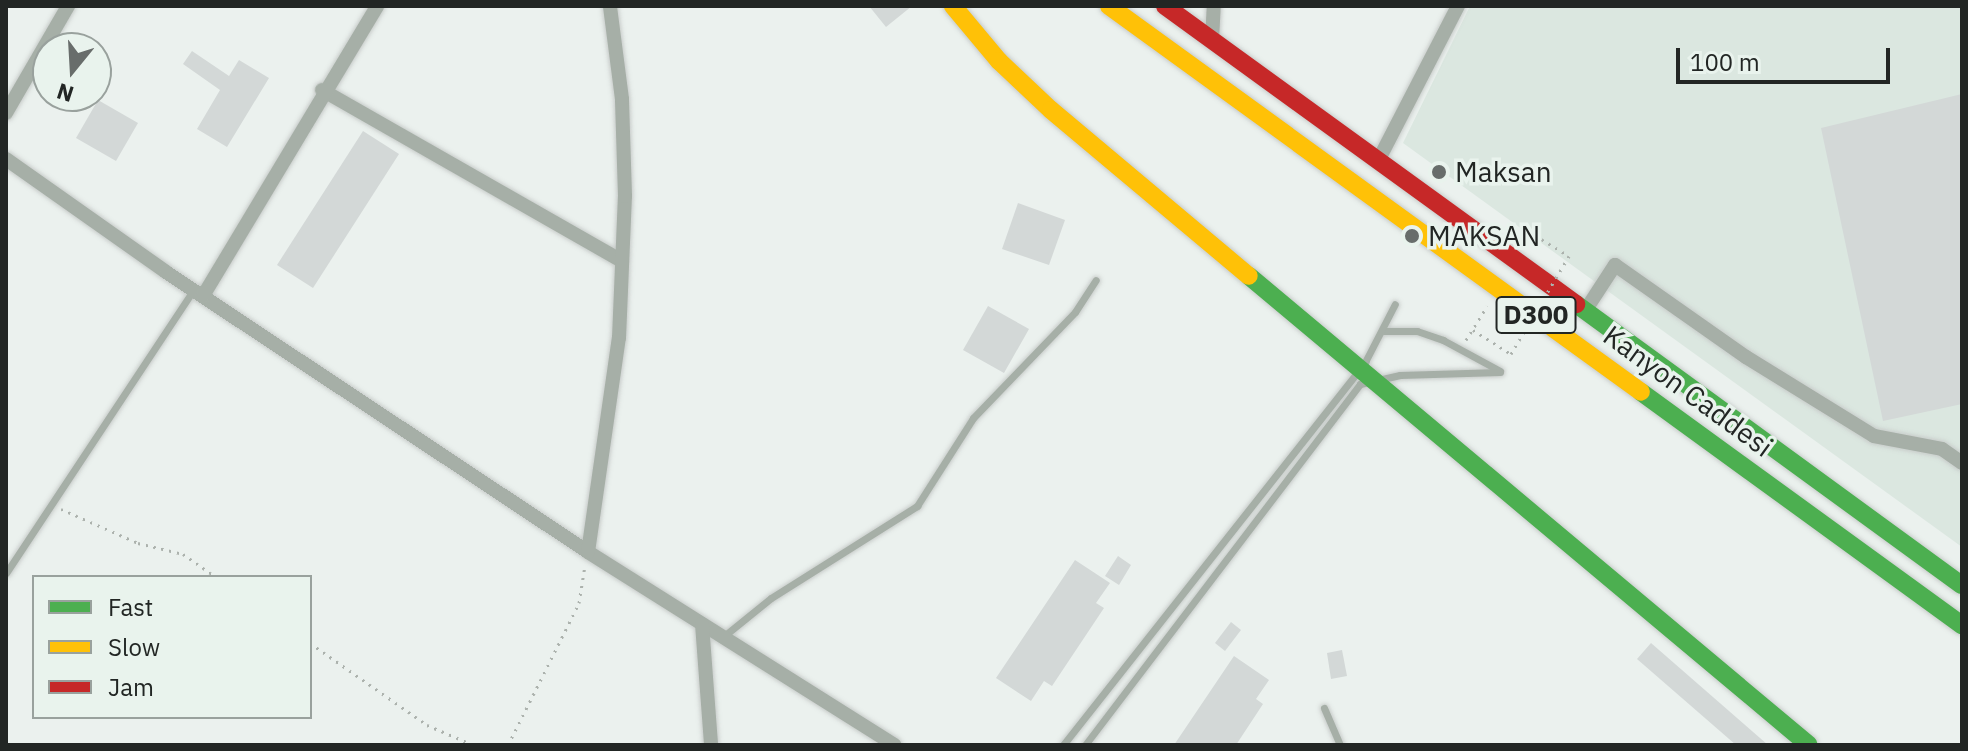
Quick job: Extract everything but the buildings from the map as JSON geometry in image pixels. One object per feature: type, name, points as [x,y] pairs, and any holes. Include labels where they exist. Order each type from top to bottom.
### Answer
[{"type":"main road","points":[[953,6],[999,61],[1051,110],[1809,745]]},
{"type":"main road","name":"Kanyon Caddesi","points":[[1109,6],[1962,625]]},
{"type":"main road","name":"D300","points":[[1165,6],[1962,585]]},
{"type":"street","points":[[6,113],[68,6]]},
{"type":"street","points":[[198,293],[377,6]]},
{"type":"street","points":[[588,552],[619,338],[622,99],[610,6]]},
{"type":"street","points":[[1212,40],[1214,6]]},
{"type":"street","points":[[1378,161],[1458,6]]},
{"type":"street","points":[[322,90],[622,261]]},
{"type":"street","points":[[6,159],[198,293],[588,552],[894,745]]},
{"type":"street","points":[[1585,311],[1615,265],[1746,357],[1874,436],[1942,449],[1962,463]]},
{"type":"street","points":[[702,624],[711,745]]},
{"type":"lane","points":[[722,638],[771,598],[917,506],[973,418],[1075,312],[1096,280]]},
{"type":"lane","points":[[6,573],[198,293]]},
{"type":"lane","points":[[1063,745],[1358,367],[1384,331],[1395,304]]},
{"type":"lane","points":[[1085,745],[1360,384],[1375,380],[1500,372],[1462,347],[1417,331],[1384,331]]},
{"type":"lane","points":[[1324,708],[1340,745]]},
{"type":"path","points":[[1472,330],[1511,354],[1569,256],[1528,231]]},
{"type":"path","points":[[1462,347],[1498,288]]},
{"type":"path","points":[[50,505],[138,543],[183,554],[213,575]]},
{"type":"path","points":[[508,745],[579,603],[588,552]]},
{"type":"path","points":[[312,644],[427,725],[474,745]]},
{"type":"shaded area","points":[[1470,6],[1962,6],[1962,547],[1403,143]]},
{"type":"traffic: fast","points":[[1249,276],[1809,745]]},
{"type":"traffic: fast","points":[[1576,304],[1962,585]]},
{"type":"traffic: fast","points":[[1641,392],[1962,625]]},
{"type":"traffic: slow","points":[[953,6],[999,61],[1051,110],[1249,276]]},
{"type":"traffic: slow","points":[[1109,6],[1641,392]]},
{"type":"traffic: jam","points":[[1165,6],[1576,304]]},
{"type":"place","name":"Maksan","points":[[1439,172]]},
{"type":"place","name":"MAKSAN","points":[[1412,236]]}]
